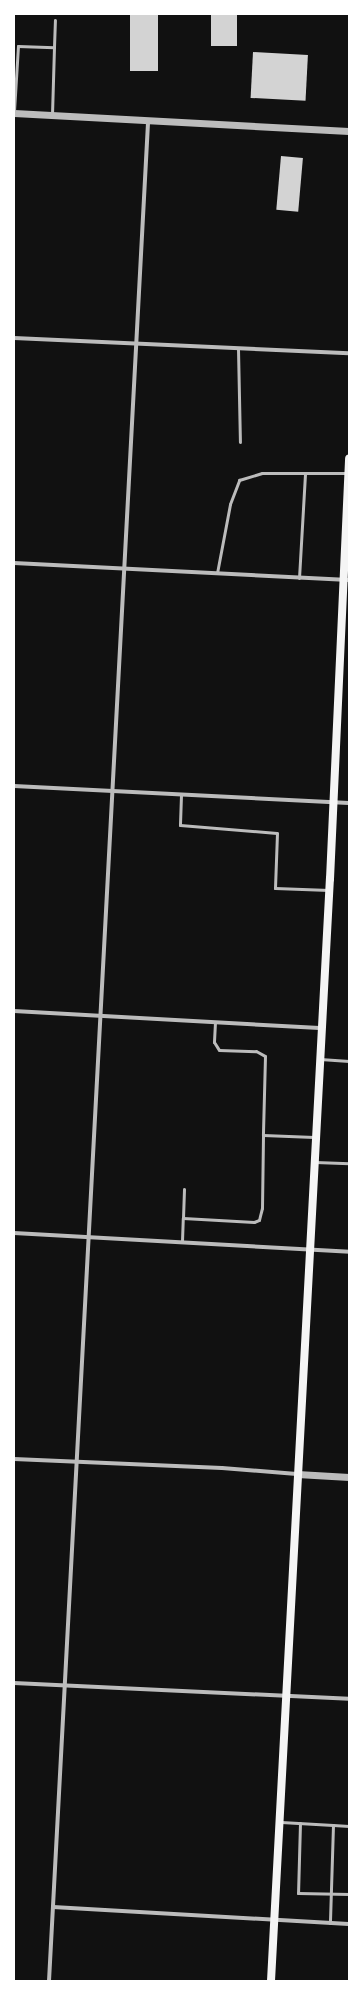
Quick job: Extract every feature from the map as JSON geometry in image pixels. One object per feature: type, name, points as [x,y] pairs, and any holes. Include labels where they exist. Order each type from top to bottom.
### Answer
[{"type":"main road","points":[[271,1981],[318,1059],[346,580],[349,458]]},
{"type":"street","points":[[14,112],[148,121],[349,130]]},
{"type":"street","points":[[49,1981],[78,1462],[87,1237],[148,121]]},
{"type":"street","points":[[14,338],[136,345],[349,353]]},
{"type":"street","points":[[14,563],[346,580]]},
{"type":"street","points":[[14,786],[349,803]]},
{"type":"street","points":[[14,1011],[320,1028]]},
{"type":"street","points":[[14,1233],[182,1241],[349,1252]]},
{"type":"street","points":[[14,1459],[222,1468],[297,1474],[349,1476]]},
{"type":"street","points":[[14,1682],[349,1699]]},
{"type":"street","points":[[53,1907],[349,1924]]},
{"type":"lane","points":[[52,115],[55,20]]},
{"type":"lane","points":[[14,112],[18,46],[54,47]]},
{"type":"lane","points":[[238,349],[240,442]]},
{"type":"lane","points":[[217,573],[230,504],[240,480],[262,473],[348,473]]},
{"type":"lane","points":[[299,578],[305,473]]},
{"type":"lane","points":[[181,794],[180,825],[277,833],[275,888],[329,890]]},
{"type":"lane","points":[[183,1218],[254,1222],[259,1220],[262,1208],[262,1135],[265,1056],[256,1051],[219,1050],[216,1048],[215,1021]]},
{"type":"lane","points":[[318,1059],[349,1061]]},
{"type":"lane","points":[[262,1135],[314,1137]]},
{"type":"lane","points":[[313,1162],[349,1163]]},
{"type":"lane","points":[[182,1241],[184,1189]]},
{"type":"lane","points":[[279,1822],[349,1826]]},
{"type":"lane","points":[[300,1823],[298,1893],[349,1894]]},
{"type":"lane","points":[[330,1923],[334,1825]]},
{"type":"building","points":[[130,14],[158,14],[158,71],[130,71]]},
{"type":"building","points":[[211,14],[237,14],[237,46],[211,46]]},
{"type":"building","points":[[253,52],[308,55],[306,101],[251,98]]},
{"type":"building","points":[[281,156],[303,158],[298,212],[276,210]]}]
